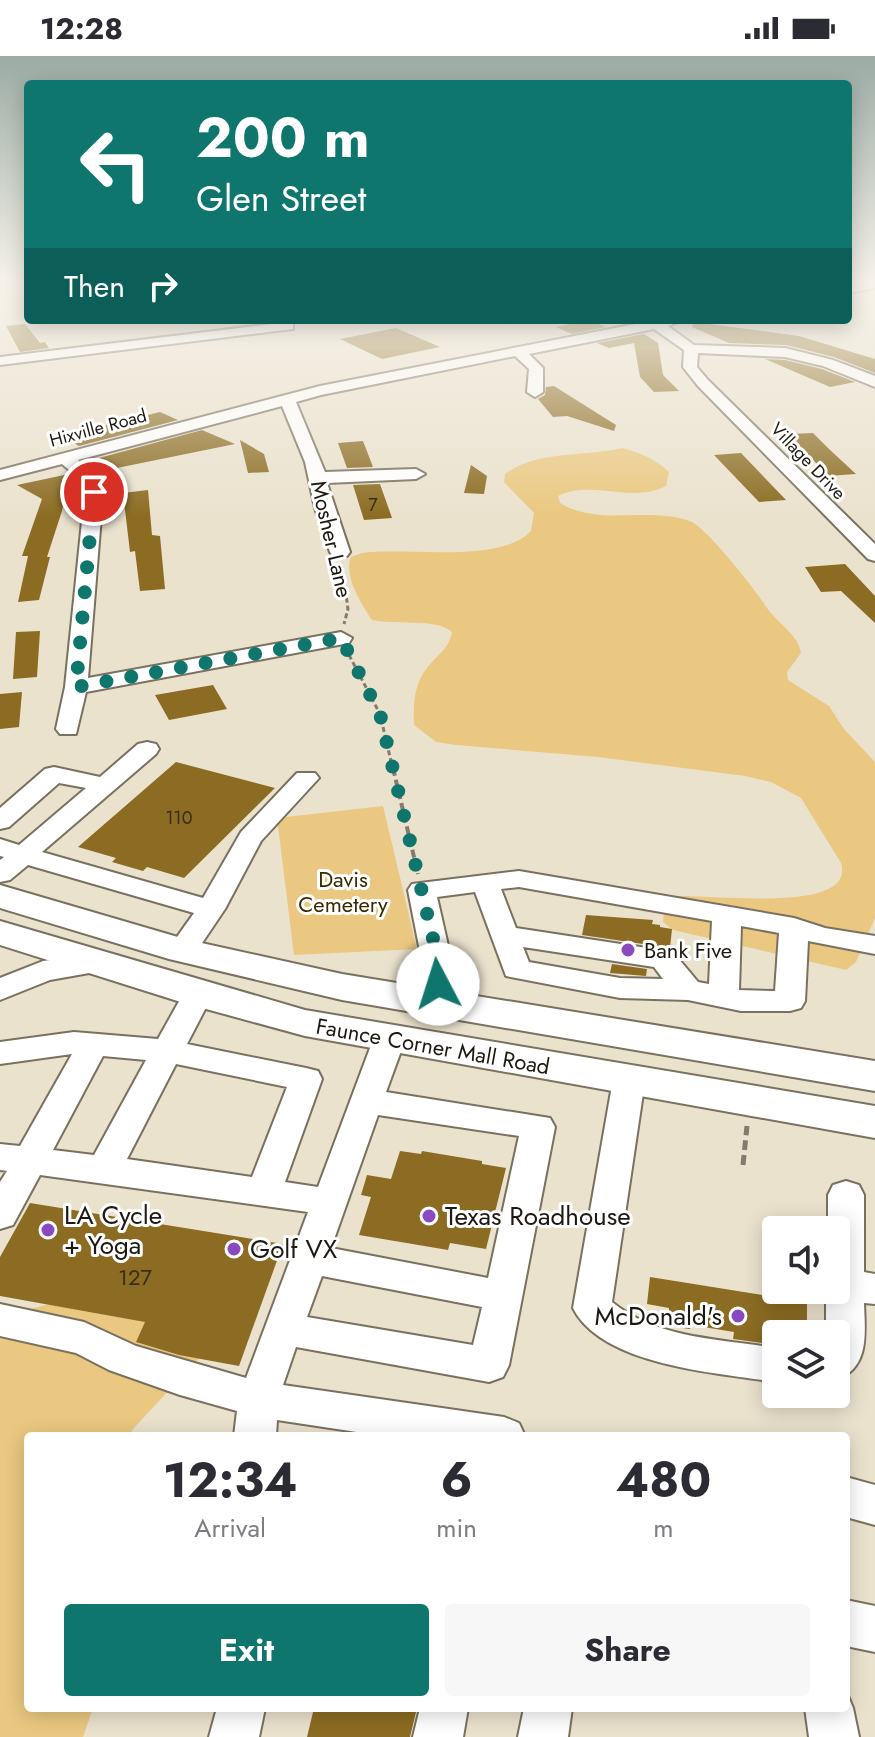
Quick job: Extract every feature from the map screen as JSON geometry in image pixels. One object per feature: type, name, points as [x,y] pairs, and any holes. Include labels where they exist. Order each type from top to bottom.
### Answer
[{"type":"main road","name":"Faunce Corner Mall Road","points":[[0,896],[182,951],[342,987],[875,1076]]},
{"type":"main road","name":"Faunce Corner Mall Road","points":[[0,933],[263,1013],[389,1040],[875,1122]]},
{"type":"street","name":"Hixville Road","points":[[0,475],[287,399],[473,359]]},
{"type":"street","points":[[527,359],[536,368],[535,392]]},
{"type":"street","name":"Village Drive","points":[[690,359],[690,367],[703,383],[875,555]]},
{"type":"street","points":[[822,359],[875,382]]},
{"type":"street","name":"Mosher Lane","points":[[287,399],[318,478],[324,508],[340,552]]},
{"type":"street","points":[[65,458],[88,477],[94,492],[76,687],[68,729]]},
{"type":"street","points":[[318,478],[416,474]]},
{"type":"street","points":[[76,687],[341,638]]},
{"type":"street","points":[[0,874],[12,851],[104,785],[147,749]]},
{"type":"street","points":[[0,821],[54,774],[104,785]]},
{"type":"street","points":[[182,951],[211,909],[250,838],[306,778]]},
{"type":"street","points":[[12,851],[211,909]]},
{"type":"street","points":[[431,1003],[439,972],[422,890],[519,879],[794,927],[821,936],[875,945]]},
{"type":"street","points":[[485,883],[517,969],[620,988],[688,990],[741,1001],[790,1001],[794,927]]},
{"type":"street","points":[[723,997],[727,915]]},
{"type":"street","points":[[794,927],[875,925]]},
{"type":"street","points":[[0,990],[43,971],[96,963]]},
{"type":"street","points":[[104,1169],[198,994]]},
{"type":"street","points":[[257,1417],[284,1329],[389,1040]]},
{"type":"street","points":[[2,1057],[74,1043],[165,1051],[306,1079],[264,1192]]},
{"type":"street","points":[[0,1215],[14,1159],[93,1045]]},
{"type":"street","points":[[629,1080],[592,1308],[607,1323],[634,1338],[762,1362]]},
{"type":"street","points":[[284,1329],[489,1365],[538,1127],[365,1101]]},
{"type":"street","points":[[14,1159],[330,1202]]},
{"type":"street","points":[[846,1195],[860,1287],[850,1328]]},
{"type":"street","points":[[309,1259],[503,1296]]},
{"type":"street","points":[[0,1320],[84,1338],[123,1358],[180,1378],[257,1417],[450,1432]]},
{"type":"street","points":[[850,1498],[875,1505]]},
{"type":"street","points":[[850,1624],[875,1629]]},
{"type":"street","points":[[234,1737],[240,1712]]},
{"type":"street","points":[[438,1737],[443,1712]]},
{"type":"street","points":[[543,1737],[547,1712]]},
{"type":"path","name":"Mosher Lane","points":[[340,552],[348,609],[341,638]]},
{"type":"path","points":[[341,638],[380,714],[422,890]]},
{"type":"path","points":[[743,1165],[747,1126]]},
{"type":"green space","points":[[622,448],[647,457],[669,472],[666,486],[639,493],[571,491],[558,496],[560,503],[598,515],[673,517],[700,527],[796,639],[801,653],[787,672],[788,680],[829,706],[844,729],[875,762],[875,918],[856,962],[846,970],[673,930],[663,922],[665,897],[800,896],[824,891],[839,880],[841,863],[801,798],[771,782],[745,776],[598,757],[436,742],[414,725],[415,695],[423,674],[445,647],[452,632],[426,623],[372,620],[355,590],[349,564],[351,557],[362,553],[476,551],[498,548],[517,541],[531,531],[534,513],[504,482],[505,474],[518,466],[546,458]]},
{"type":"green space","name":"Davis Cemetery","points":[[383,806],[417,949],[294,955],[277,818]]},
{"type":"green space","points":[[113,1288],[203,1354],[132,1432],[24,1432],[24,1712],[92,1712],[83,1737],[0,1737],[0,1319]]},
{"type":"building","points":[[637,359],[661,359],[663,375],[679,391],[654,392],[640,377]]},
{"type":"building","points":[[766,359],[785,360],[822,369],[855,382],[830,387]]},
{"type":"building","points":[[840,359],[875,359],[875,373]]},
{"type":"building","points":[[554,386],[616,425],[614,431],[567,416],[553,417],[538,399],[545,395],[546,387]]},
{"type":"building","points":[[160,412],[178,420],[79,446],[62,436]]},
{"type":"building","points":[[202,430],[235,444],[117,468],[99,458]]},
{"type":"building","points":[[813,433],[856,474],[828,476],[789,434]]},
{"type":"building","points":[[240,440],[264,454],[269,472],[248,473]]},
{"type":"building","points":[[363,441],[373,467],[347,468],[338,443]]},
{"type":"building","points":[[741,453],[786,500],[759,502],[714,455]]},
{"type":"building","points":[[471,465],[487,476],[484,494],[464,493]]},
{"type":"building","points":[[69,474],[39,600],[18,602],[28,556],[22,556],[42,499],[17,485]]},
{"type":"building","points":[[380,484],[392,518],[364,520],[353,485]]},
{"type":"building","points":[[148,490],[152,535],[160,536],[165,589],[140,591],[135,551],[130,552],[123,493]]},
{"type":"building","points":[[845,564],[875,596],[875,623],[841,591],[821,592],[805,567]]},
{"type":"building","points":[[40,631],[37,677],[13,679],[16,632]]},
{"type":"building","points":[[213,685],[227,709],[169,720],[155,695]]},
{"type":"building","points":[[22,692],[19,727],[0,729],[0,694]]},
{"type":"building","points":[[176,762],[275,788],[184,878],[147,867],[143,871],[112,862],[116,858],[78,847]]},
{"type":"building","points":[[586,915],[653,920],[652,924],[672,929],[670,948],[582,935]]},
{"type":"building","points":[[612,964],[647,969],[646,976],[610,973]]},
{"type":"building","name":"Texas Roadhouse","points":[[400,1151],[421,1154],[422,1151],[506,1168],[486,1249],[450,1243],[448,1250],[359,1235],[371,1197],[361,1195],[367,1175],[391,1179]]},
{"type":"building","points":[[30,1203],[283,1244],[239,1366],[179,1355],[136,1342],[145,1322],[0,1296],[0,1257]]},
{"type":"building","name":"McDonald's","points":[[650,1277],[762,1295],[762,1304],[807,1304],[807,1320],[762,1320],[762,1343],[733,1339],[734,1332],[691,1325],[690,1329],[668,1326],[669,1308],[647,1304]]},
{"type":"building","points":[[313,1712],[416,1712],[410,1737],[307,1737]]},
{"type":"place","name":"Bank Five","points":[[628,950]]},
{"type":"place","name":"Texas Roadhouse","points":[[429,1216]]},
{"type":"place","name":"LA Cycle + Yoga","points":[[48,1230]]},
{"type":"place","name":"Golf VX","points":[[234,1249]]},
{"type":"place","name":"McDonald's","points":[[738,1316]]},
{"type":"route","points":[[94,492],[76,687],[341,638],[380,714],[438,960],[438,984]]}]
